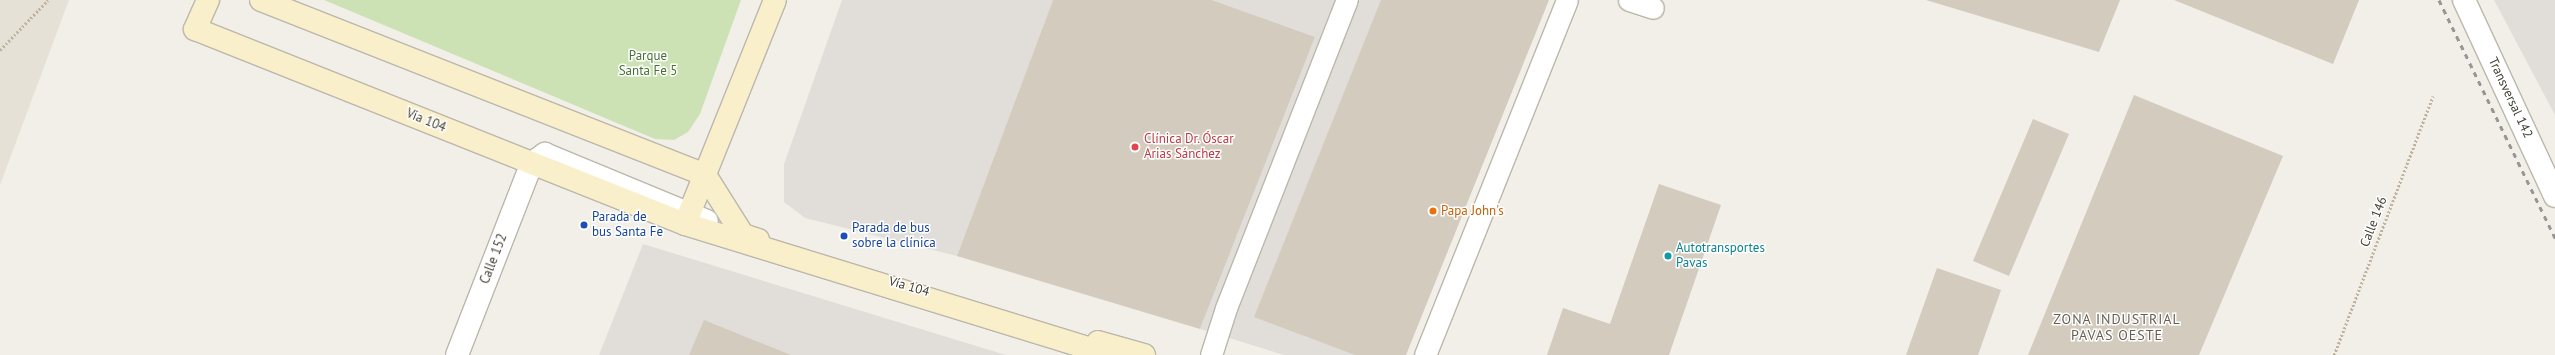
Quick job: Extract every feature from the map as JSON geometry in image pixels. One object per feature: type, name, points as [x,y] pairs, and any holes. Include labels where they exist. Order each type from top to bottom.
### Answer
[{"type":"main road","points":[[261,0],[705,175],[743,235]]},
{"type":"main road","points":[[687,219],[775,0]]},
{"type":"main road","name":"Vía 104","points":[[205,1],[196,29],[532,163],[687,219],[1112,355]]},
{"type":"main road","name":"Vía 104","points":[[743,235],[877,278],[1144,355]]},
{"type":"street","name":"Transversal 142","points":[[2464,0],[2555,196]]},
{"type":"street","name":"Calle 152","points":[[457,355],[532,163]]},
{"type":"street","points":[[687,219],[743,235]]},
{"type":"lane","points":[[1211,355],[1226,308],[1347,0]]},
{"type":"lane","points":[[1425,355],[1567,0]]},
{"type":"lane","points":[[1629,0],[1653,8]]},
{"type":"path","points":[[0,50],[48,0]]},
{"type":"path","name":"Calle 146","points":[[2334,355],[2433,96]]},
{"type":"shaded area","points":[[0,0],[69,0],[0,185]]},
{"type":"shaded area","points":[[842,0],[1053,0],[957,256],[805,218],[784,202],[784,164]]},
{"type":"shaded area","points":[[1212,0],[1492,0],[1358,355],[1284,355],[1200,329],[1315,37]]},
{"type":"shaded area","points":[[2494,0],[2555,0],[2555,115]]},
{"type":"shaded area","points":[[643,244],[1006,355],[599,355]]},
{"type":"green space","name":"Parque Santa Fe 5","points":[[324,0],[741,0],[700,114],[688,132],[674,140],[655,139]]},
{"type":"building","name":"Clínica Dr. Óscar Arias Sánchez","points":[[1053,0],[1212,0],[1315,37],[1200,329],[957,256]]},
{"type":"building","points":[[1381,0],[1549,0],[1406,355],[1355,355],[1254,317]]},
{"type":"building","points":[[1926,0],[2120,0],[2099,52]]},
{"type":"building","points":[[2174,0],[2359,0],[2333,64]]},
{"type":"building","points":[[2134,95],[2283,156],[2199,355],[2028,355]]},
{"type":"building","points":[[2033,119],[2069,134],[2009,276],[1973,261]]},
{"type":"building","name":"Autotransportes Pavas","points":[[1659,184],[1721,205],[1669,355],[1547,355],[1563,308],[1610,324]]},
{"type":"building","points":[[1937,268],[2001,290],[1978,355],[1906,355]]},
{"type":"building","points":[[704,320],[791,355],[689,355]]},
{"type":"railway","points":[[2439,0],[2555,238]]},
{"type":"place","name":"Clínica Dr. Óscar Arias Sánchez","points":[[1135,147]]},
{"type":"place","name":"Papa John's","points":[[1433,211]]},
{"type":"place","name":"Parada de bus Santa Fe","points":[[584,225]]},
{"type":"place","name":"Parada de bus sobre la clínica","points":[[844,236]]},
{"type":"place","name":"Autotransportes Pavas","points":[[1668,256]]},
{"type":"district","name":"ZONA INDUSTRIAL PAVAS OESTE","points":[[2117,328]]}]
